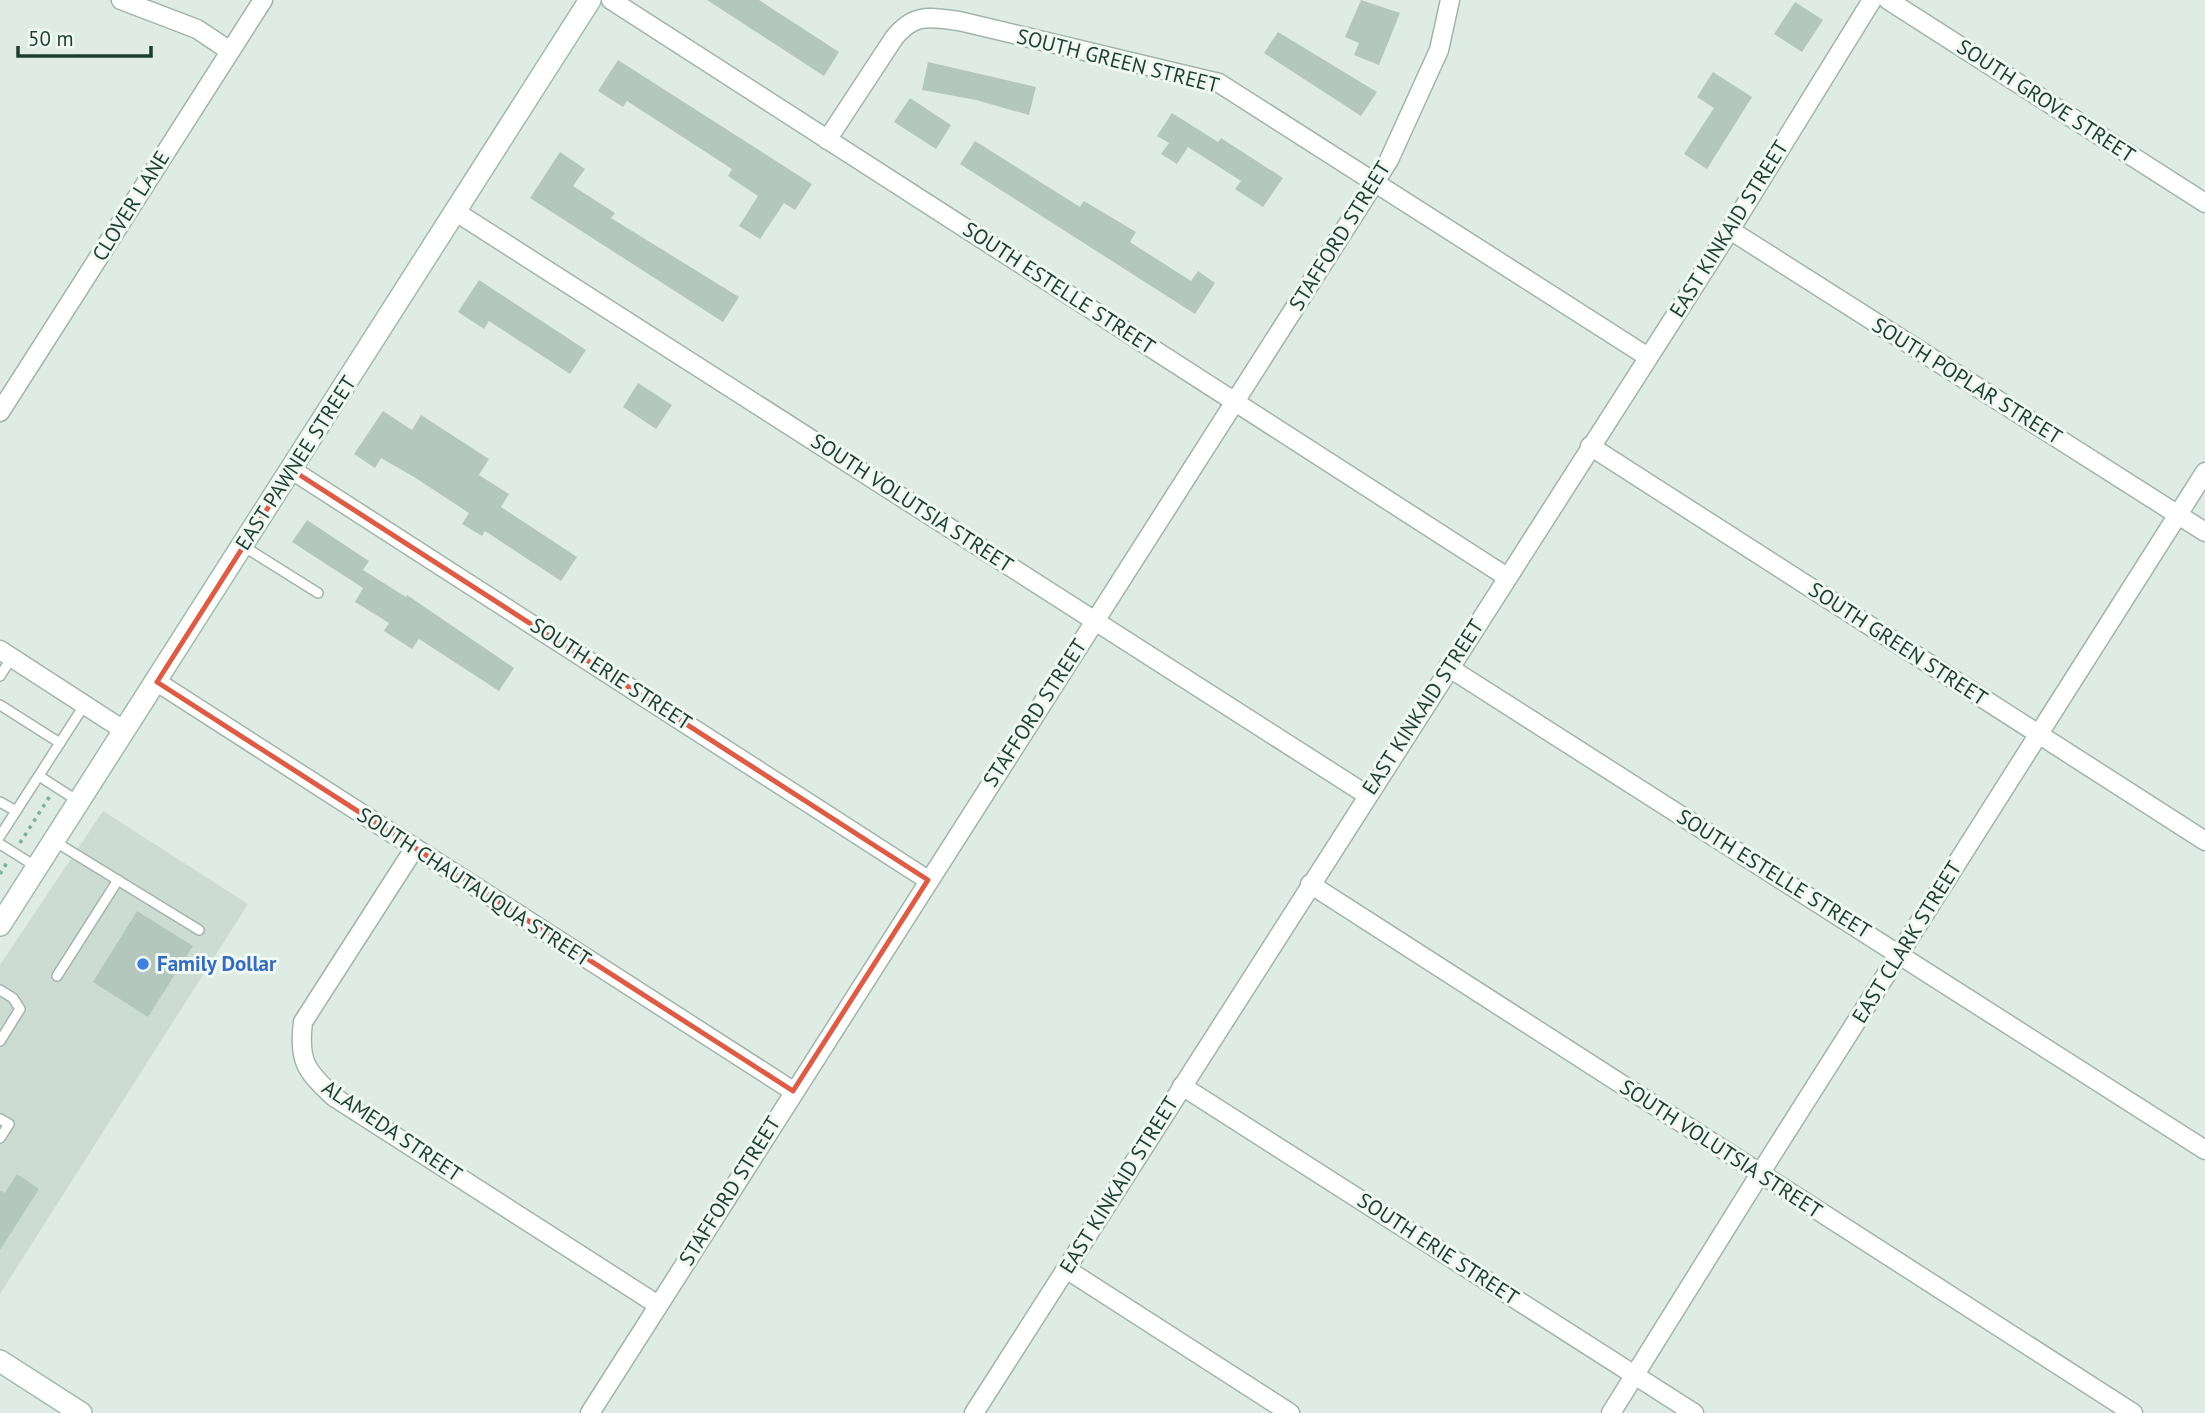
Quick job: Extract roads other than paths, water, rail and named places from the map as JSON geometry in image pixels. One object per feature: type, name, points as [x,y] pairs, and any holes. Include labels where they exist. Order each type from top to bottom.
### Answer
[{"type":"main road","name":"EAST PAWNEE STREET","points":[[0,925],[590,0]]},
{"type":"main road","points":[[0,1361],[81,1413]]},
{"type":"street","points":[[121,0],[197,29],[230,51]]},
{"type":"street","name":"CLOVER LANE","points":[[0,412],[263,0]]},
{"type":"street","name":"SOUTH ESTELLE STREET","points":[[611,0],[1507,577]]},
{"type":"street","name":"STAFFORD STREET","points":[[590,1413],[1389,160],[1439,50],[1450,0]]},
{"type":"street","name":"EAST KINKAID STREET","points":[[974,1413],[1448,667],[1730,230],[1872,0]]},
{"type":"street","name":"SOUTH GROVE STREET","points":[[1888,0],[2205,203]]},
{"type":"street","name":"SOUTH GREEN STREET","points":[[827,140],[906,23],[937,18],[1219,83],[1648,357]]},
{"type":"street","name":"SOUTH VOLUTSIA STREET","points":[[456,212],[1367,795]]},
{"type":"street","name":"SOUTH POPLAR STREET","points":[[1730,230],[2205,532]]},
{"type":"street","name":"SOUTH GREEN STREET","points":[[1590,446],[2205,841]]},
{"type":"street","name":"SOUTH ERIE STREET","points":[[292,470],[929,880]]},
{"type":"street","name":"EAST CLARK STREET","points":[[1611,1413],[2205,472]]},
{"type":"street","points":[[6,653],[125,731]]},
{"type":"street","name":"SOUTH ESTELLE STREET","points":[[1448,667],[2205,1150]]},
{"type":"street","name":"SOUTH CHAUTAUQUA STREET","points":[[157,682],[793,1091]]},
{"type":"street","name":"ALAMEDA STREET","points":[[414,849],[303,1022],[300,1048],[305,1065],[334,1097],[658,1305]]},
{"type":"street","name":"SOUTH VOLUTSIA STREET","points":[[1310,884],[2133,1413]]},
{"type":"street","name":"SOUTH ERIE STREET","points":[[1182,1086],[1694,1413]]},
{"type":"street","points":[[1066,1269],[1290,1413]]},
{"type":"lane","points":[[243,546],[318,593]]},
{"type":"lane","points":[[0,676],[6,653]]},
{"type":"lane","points":[[0,836],[85,704]]},
{"type":"lane","points":[[0,705],[60,743]]},
{"type":"lane","points":[[38,776],[79,802]]},
{"type":"lane","points":[[0,802],[16,811]]},
{"type":"lane","points":[[54,841],[199,930]]},
{"type":"lane","points":[[0,844],[37,867]]},
{"type":"lane","points":[[57,976],[118,880]]},
{"type":"lane","points":[[0,990],[13,998],[20,1009],[0,1041]]},
{"type":"lane","points":[[0,1119],[9,1124],[0,1138]]},
{"type":"place","name":"Family Dollar","points":[[143,964]]}]
